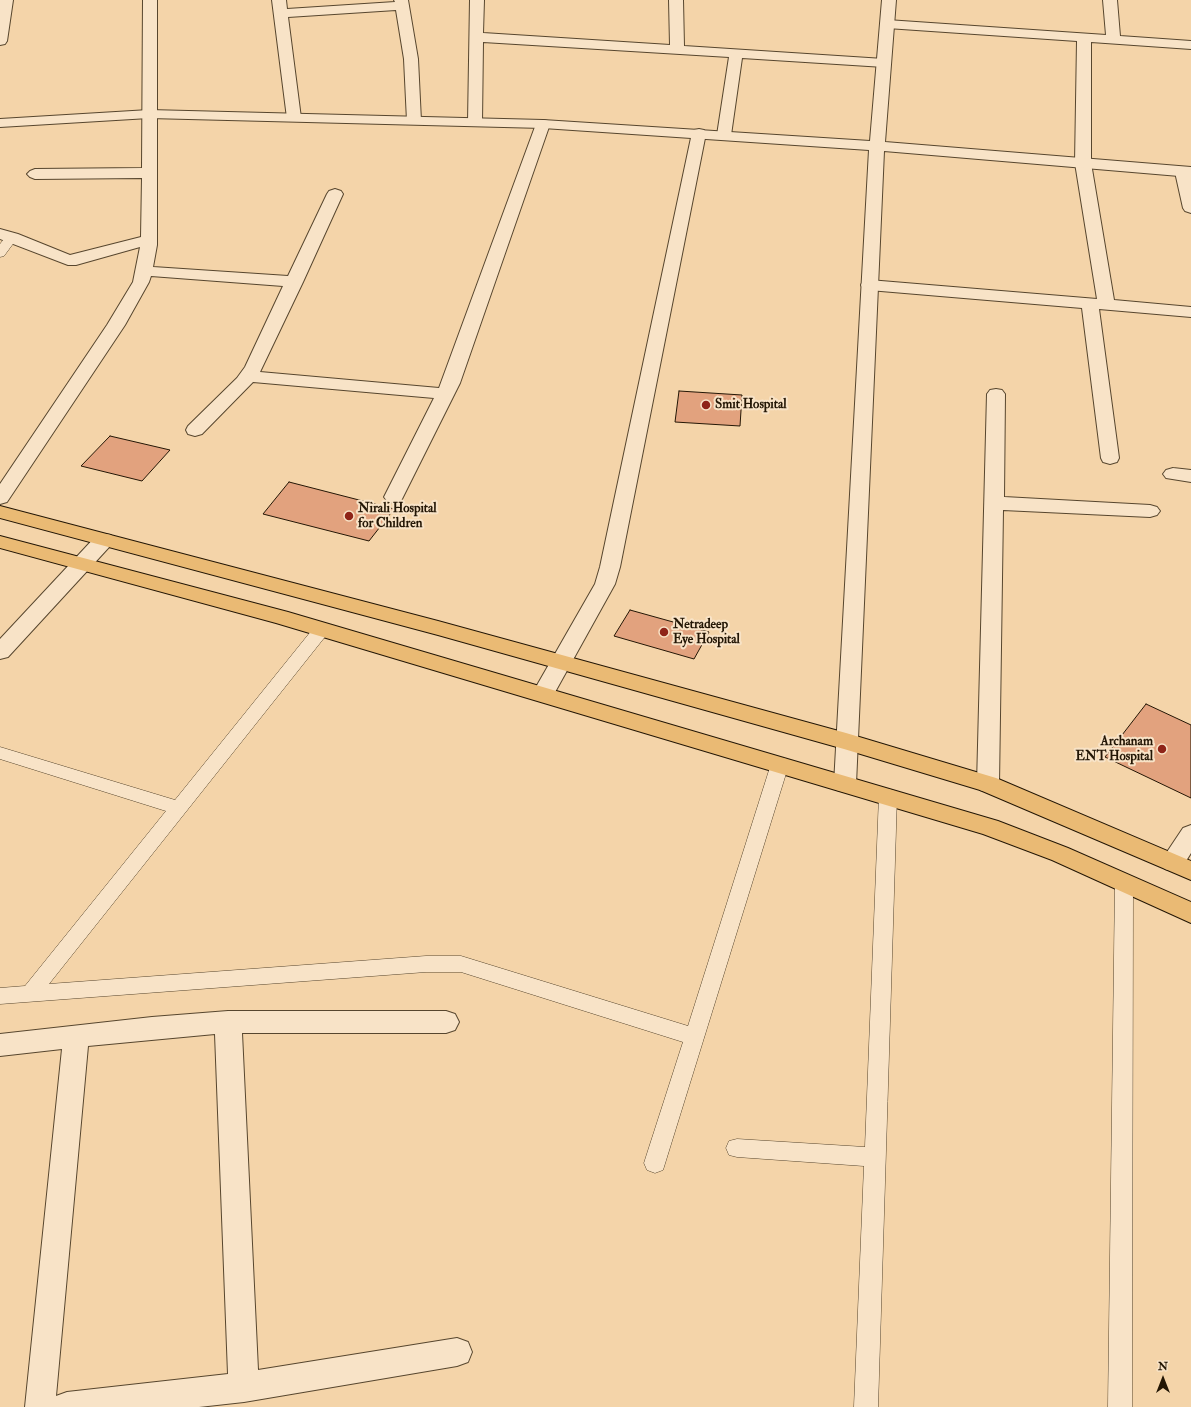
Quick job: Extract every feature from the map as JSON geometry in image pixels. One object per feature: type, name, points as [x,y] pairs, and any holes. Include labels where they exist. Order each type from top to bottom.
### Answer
[{"type":"highway","points":[[0,512],[438,628],[846,741],[988,784],[1182,866]]},
{"type":"highway","points":[[0,542],[322,629],[990,827],[1060,854],[1191,913]]},
{"type":"street","points":[[0,36],[6,0]]},
{"type":"street","points":[[0,498],[116,325],[141,282],[149,240],[148,173],[150,0]]},
{"type":"street","points":[[476,122],[475,37],[477,0]]},
{"type":"street","points":[[676,0],[677,50]]},
{"type":"street","points":[[845,784],[869,285],[877,146],[889,0]]},
{"type":"street","points":[[1110,0],[1113,38]]},
{"type":"street","points":[[294,118],[280,7],[401,3],[411,59],[414,121]]},
{"type":"street","points":[[887,24],[1191,44]]},
{"type":"street","points":[[475,37],[884,63]]},
{"type":"street","points":[[1084,37],[1083,163],[1098,304],[1110,458]]},
{"type":"street","points":[[724,135],[736,54]]},
{"type":"street","points":[[0,123],[149,114],[543,124],[699,133],[877,146],[1187,172],[1191,208]]},
{"type":"street","points":[[394,497],[446,394],[543,124]]},
{"type":"street","points":[[542,694],[605,584],[610,567],[699,133]]},
{"type":"street","points":[[35,174],[148,173]]},
{"type":"street","points":[[195,430],[244,382],[248,376],[295,282],[335,194]]},
{"type":"street","points":[[6,236],[68,260],[76,260],[149,240]]},
{"type":"street","points":[[144,270],[295,282]]},
{"type":"street","points":[[869,285],[1191,312]]},
{"type":"street","points":[[248,376],[446,394]]},
{"type":"street","points":[[988,784],[996,394]]},
{"type":"street","points":[[993,503],[1150,511]]},
{"type":"street","points":[[0,652],[104,540]]},
{"type":"street","points":[[1182,866],[1191,834]]},
{"type":"street","points":[[228,1022],[244,1387]]},
{"type":"street","points":[[0,1045],[152,1028],[228,1022],[446,1022]]},
{"type":"street","points":[[40,1407],[76,1037]]},
{"type":"street","points":[[67,1407],[244,1387],[457,1352]]},
{"type":"lane","points":[[0,253],[6,236]]},
{"type":"lane","points":[[30,994],[322,629]]},
{"type":"lane","points":[[0,753],[179,808]]},
{"type":"lane","points":[[656,1163],[780,764]]},
{"type":"lane","points":[[866,1407],[888,796]]},
{"type":"lane","points":[[1120,1407],[1124,883]]},
{"type":"lane","points":[[0,996],[426,964],[462,964],[695,1037]]},
{"type":"lane","points":[[737,1148],[875,1157]]},
{"type":"building","points":[[679,391],[742,395],[740,426],[675,422]]},
{"type":"building","points":[[110,436],[170,450],[142,481],[81,466]]},
{"type":"building","points":[[289,482],[394,509],[369,541],[263,514]]},
{"type":"building","points":[[630,610],[709,632],[694,659],[614,636]]},
{"type":"building","points":[[1146,704],[1191,725],[1191,798],[1105,757]]},
{"type":"place","name":"Smit Hospital","points":[[706,405]]},
{"type":"place","name":"Nirali Hospital for Children","points":[[349,516]]},
{"type":"place","name":"Netradeep Eye Hospital","points":[[664,632]]},
{"type":"place","name":"Archanam ENT Hospital","points":[[1162,749]]}]
